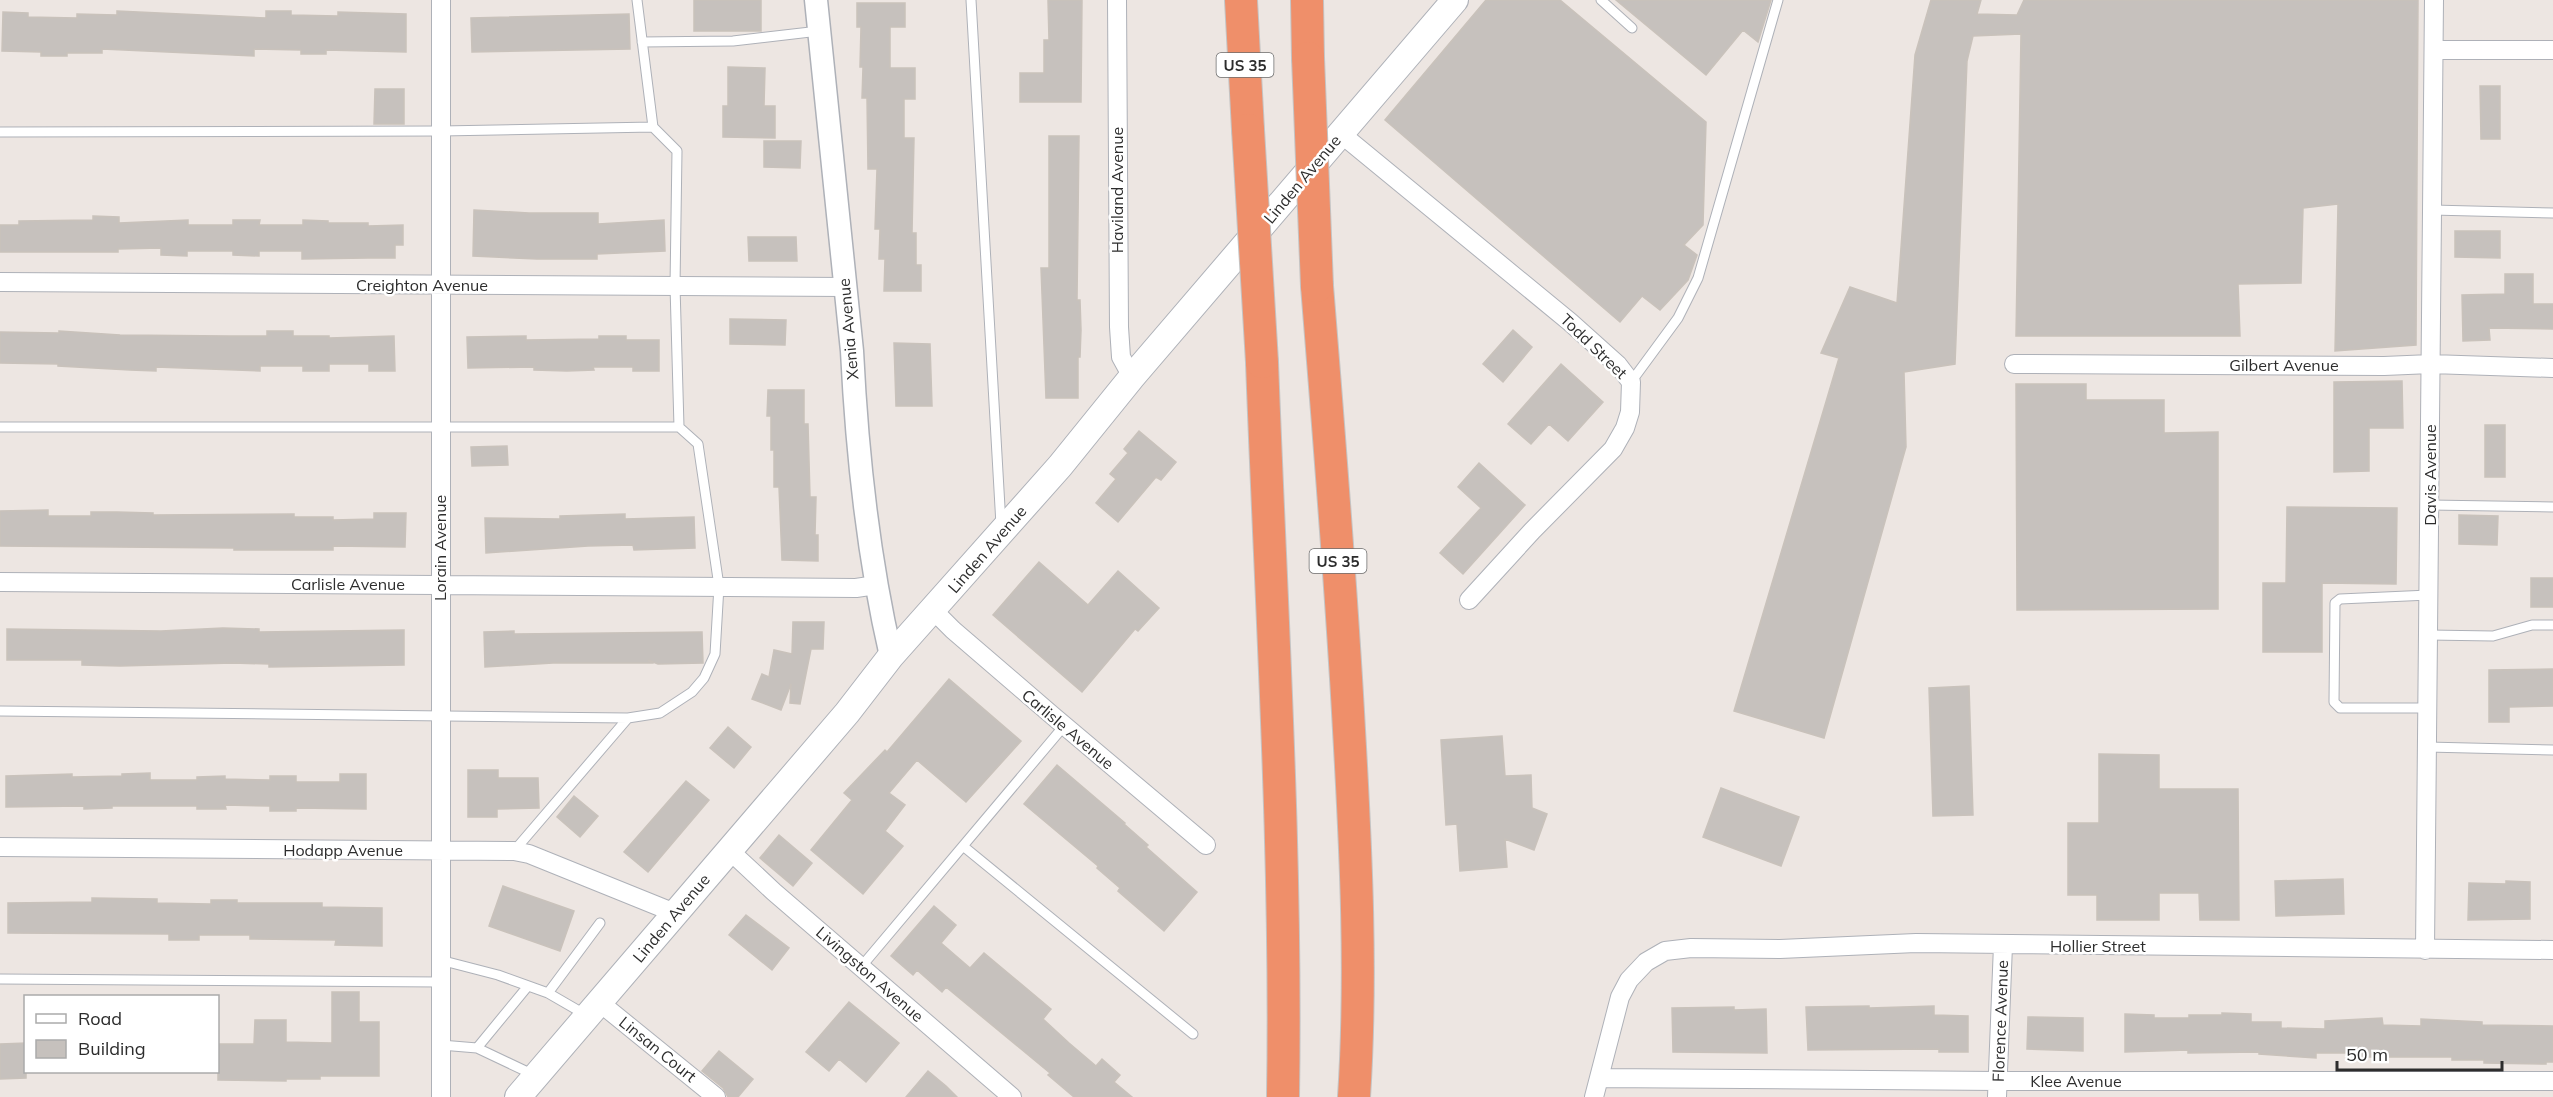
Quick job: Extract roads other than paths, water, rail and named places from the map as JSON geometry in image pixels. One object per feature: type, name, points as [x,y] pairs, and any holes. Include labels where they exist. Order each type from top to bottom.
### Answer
[{"type":"highway","name":"US 35","points":[[1307,0],[1317,286],[1343,624],[1356,836],[1359,1024],[1354,1097]]},
{"type":"highway","name":"US 35","points":[[1241,7],[1262,362],[1281,815],[1285,997],[1283,1097]]},
{"type":"main road","name":"Linden Avenue","points":[[518,1097],[847,713],[891,656],[1060,466],[1132,377],[1455,0]]},
{"type":"street","name":"Lorain Avenue","points":[[441,0],[441,1097]]},
{"type":"street","name":"Xenia Avenue","points":[[816,0],[876,585],[891,656]]},
{"type":"street","name":"Haviland Avenue","points":[[1117,0],[1119,327],[1121,357],[1132,377]]},
{"type":"street","name":"Davis Avenue","points":[[2425,950],[2434,0]]},
{"type":"street","points":[[2434,50],[2553,50]]},
{"type":"street","name":"Todd Street","points":[[1340,133],[1570,322],[1618,365],[1631,382],[1630,412],[1625,428],[1613,448],[1469,600]]},
{"type":"street","name":"Creighton Avenue","points":[[0,282],[844,287]]},
{"type":"street","name":"Gilbert Avenue","points":[[2014,364],[2373,366],[2431,364],[2553,368]]},
{"type":"street","name":"Carlisle Avenue","points":[[0,582],[856,588],[876,585]]},
{"type":"street","name":"Carlisle Avenue","points":[[933,610],[1064,726],[1206,845]]},
{"type":"street","name":"Hodapp Avenue","points":[[0,847],[514,851],[529,854],[675,913]]},
{"type":"street","name":"Livingston Avenue","points":[[729,850],[1012,1097]]},
{"type":"street","name":"Hollier Street","points":[[1600,1078],[1620,997],[1629,980],[1646,962],[1665,951],[1691,948],[1780,949],[1916,943],[2553,950]]},
{"type":"street","name":"Florence Avenue","points":[[1997,1089],[2003,945]]},
{"type":"street","name":"Linsan Court","points":[[593,1009],[716,1097]]},
{"type":"street","points":[[1594,1097],[1600,1078]]},
{"type":"street","name":"Klee Avenue","points":[[1600,1078],[1997,1089],[2553,1081]]},
{"type":"lane","points":[[637,0],[653,127],[677,151],[675,286],[679,427]]},
{"type":"lane","points":[[971,0],[1002,531]]},
{"type":"lane","points":[[1601,0],[1632,28]]},
{"type":"lane","points":[[1631,382],[1678,318],[1698,278],[1778,0]]},
{"type":"lane","points":[[642,42],[733,41],[819,31]]},
{"type":"lane","points":[[0,132],[441,131],[653,127]]},
{"type":"lane","points":[[2432,210],[2553,213]]},
{"type":"lane","points":[[0,427],[679,427],[698,444],[719,586],[717,645],[704,678],[692,692],[660,713],[628,718],[0,711]]},
{"type":"lane","points":[[2430,505],[2553,507]]},
{"type":"lane","points":[[2428,708],[2340,708],[2334,702],[2334,691],[2335,603],[2340,599],[2429,594]]},
{"type":"lane","points":[[2428,635],[2493,636],[2532,626],[2553,625]]},
{"type":"lane","points":[[514,851],[628,718]]},
{"type":"lane","points":[[861,967],[1064,726]]},
{"type":"lane","points":[[2427,747],[2553,750]]},
{"type":"lane","points":[[963,846],[1193,1034]]},
{"type":"lane","points":[[548,993],[600,923]]},
{"type":"lane","points":[[440,960],[528,986],[593,1009]]},
{"type":"lane","points":[[0,979],[440,982]]},
{"type":"lane","points":[[477,1048],[528,986]]},
{"type":"lane","points":[[441,1045],[477,1048],[536,1076]]}]
